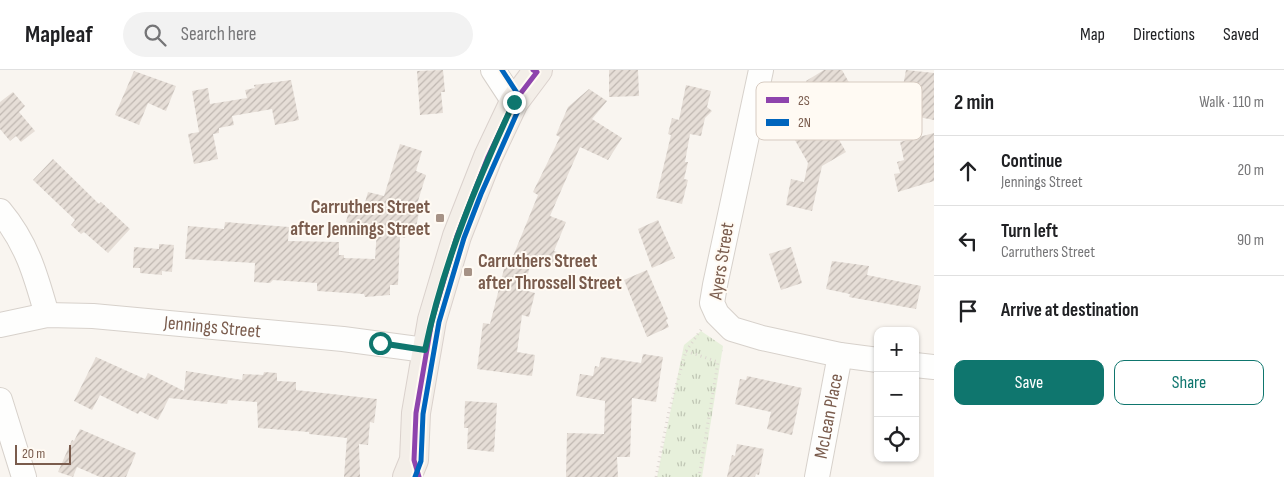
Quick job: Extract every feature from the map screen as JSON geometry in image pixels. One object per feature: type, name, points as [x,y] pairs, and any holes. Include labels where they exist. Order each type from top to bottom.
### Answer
[{"type":"main road","points":[[413,471],[416,413],[425,350],[457,236],[488,157],[514,102],[536,71]]},
{"type":"street","points":[[493,70],[514,102]]},
{"type":"street","name":"Ayers Street","points":[[756,94],[712,303],[719,318],[732,329],[762,338],[840,355],[874,359]]},
{"type":"street","points":[[0,212],[16,230],[32,264],[47,315]]},
{"type":"street","name":"Jennings Street","points":[[0,325],[47,315],[102,317],[343,339],[425,350]]},
{"type":"street","name":"McLean Place","points":[[817,477],[840,355]]},
{"type":"street","points":[[919,365],[934,367]]},
{"type":"street","points":[[0,400],[24,477]]},
{"type":"path","points":[[656,477],[669,412],[686,351],[706,323]]},
{"type":"path","points":[[686,351],[718,362],[700,477]]},
{"type":"green space","points":[[701,331],[723,346],[702,477],[657,477],[684,345]]},
{"type":"building","points":[[443,70],[445,92],[441,92],[443,113],[420,115],[417,71]]},
{"type":"building","points":[[609,70],[638,70],[639,96],[609,97]]},
{"type":"building","points":[[824,70],[842,70],[849,82],[807,82]]},
{"type":"building","points":[[906,70],[934,73],[934,120],[922,118],[922,82],[904,82]]},
{"type":"building","points":[[134,71],[176,86],[166,111],[148,103],[139,125],[115,115]]},
{"type":"building","points":[[291,80],[299,120],[275,125],[272,109],[232,116],[234,125],[219,128],[219,133],[213,134],[218,159],[194,164],[188,134],[199,132],[192,91],[208,88],[210,104],[247,98],[245,90],[255,88],[254,85]]},
{"type":"building","points":[[686,85],[711,91],[707,107],[712,111],[705,118],[701,136],[690,134],[685,162],[688,162],[684,179],[688,180],[682,204],[656,198],[671,135],[668,134],[672,118],[679,120]]},
{"type":"building","points":[[589,89],[607,101],[592,119],[622,138],[608,160],[580,147],[550,216],[566,222],[554,251],[560,253],[554,266],[532,258],[524,290],[535,293],[529,317],[522,315],[517,352],[535,355],[532,376],[477,369],[483,323],[490,324],[505,265],[509,266],[538,195],[533,192],[560,137],[556,135],[568,107]]},
{"type":"building","points":[[13,92],[25,106],[19,112],[35,131],[21,142],[16,136],[10,141],[0,129],[0,102]]},
{"type":"building","points":[[934,133],[934,181],[898,192],[894,174],[900,173],[897,162],[904,160],[900,142],[922,140],[922,136]]},
{"type":"building","points":[[795,140],[839,140],[846,152],[822,166],[812,211],[786,205],[791,179],[804,182],[808,163]]},
{"type":"building","points":[[400,144],[422,151],[416,171],[426,175],[418,201],[417,212],[419,213],[416,227],[408,225],[405,238],[400,236],[398,285],[390,285],[390,295],[365,297],[364,294],[317,291],[317,283],[273,280],[270,283],[254,282],[255,263],[185,259],[188,226],[224,229],[225,222],[289,227],[288,241],[339,242],[339,255],[344,255],[344,258],[375,259],[377,230],[346,222],[351,203],[364,206],[368,192],[384,196]]},
{"type":"building","points":[[53,159],[99,204],[101,202],[130,229],[108,253],[84,232],[81,234],[71,225],[75,220],[33,180]]},
{"type":"building","points":[[658,220],[675,258],[652,268],[638,229]]},
{"type":"building","points":[[159,244],[174,245],[172,272],[162,271],[162,275],[140,273],[140,268],[133,268],[134,247],[159,249]]},
{"type":"building","points":[[791,247],[802,283],[781,290],[769,254]]},
{"type":"building","points":[[832,261],[869,266],[867,275],[921,286],[916,309],[849,297],[850,294],[826,289]]},
{"type":"building","points":[[647,270],[668,319],[666,320],[669,327],[647,337],[624,280]]},
{"type":"building","points":[[643,354],[663,357],[656,402],[632,398],[630,457],[617,457],[618,477],[566,477],[567,433],[604,434],[605,401],[576,396],[580,374],[593,376],[595,366],[599,367],[601,357],[641,363]]},
{"type":"building","points":[[96,357],[145,379],[148,373],[184,391],[186,371],[242,380],[243,374],[263,375],[264,372],[277,373],[277,381],[296,382],[296,390],[377,399],[374,423],[370,422],[368,445],[359,444],[360,477],[344,477],[347,438],[309,434],[309,432],[258,428],[257,402],[228,400],[227,404],[169,398],[158,420],[140,411],[138,414],[100,395],[92,410],[74,401]]},
{"type":"building","points":[[747,376],[802,388],[792,435],[767,429],[771,412],[735,404],[740,379],[746,380]]},
{"type":"building","points":[[465,401],[497,403],[494,452],[467,449],[468,428],[464,428]]},
{"type":"building","points":[[80,429],[136,453],[126,477],[100,477],[77,467],[73,477],[58,472],[72,440],[74,441]]},
{"type":"building","points":[[737,444],[764,449],[759,475],[756,474],[755,477],[727,477],[732,455],[735,456]]},
{"type":"transit line","name":"2N","points":[[415,477],[421,461],[423,414],[439,322],[464,238],[481,194],[521,104],[521,99],[502,70]]},
{"type":"transit line","name":"2S","points":[[419,477],[414,460],[416,413],[432,320],[457,236],[488,157],[514,102],[537,72],[533,70]]},
{"type":"place","name":"Carruthers Street after Jennings Street","points":[[440,218]]},
{"type":"place","name":"Carruthers Street after Throssell Street","points":[[468,272]]},
{"type":"route","points":[[380,343],[425,350],[457,236],[488,157],[514,102]]}]
